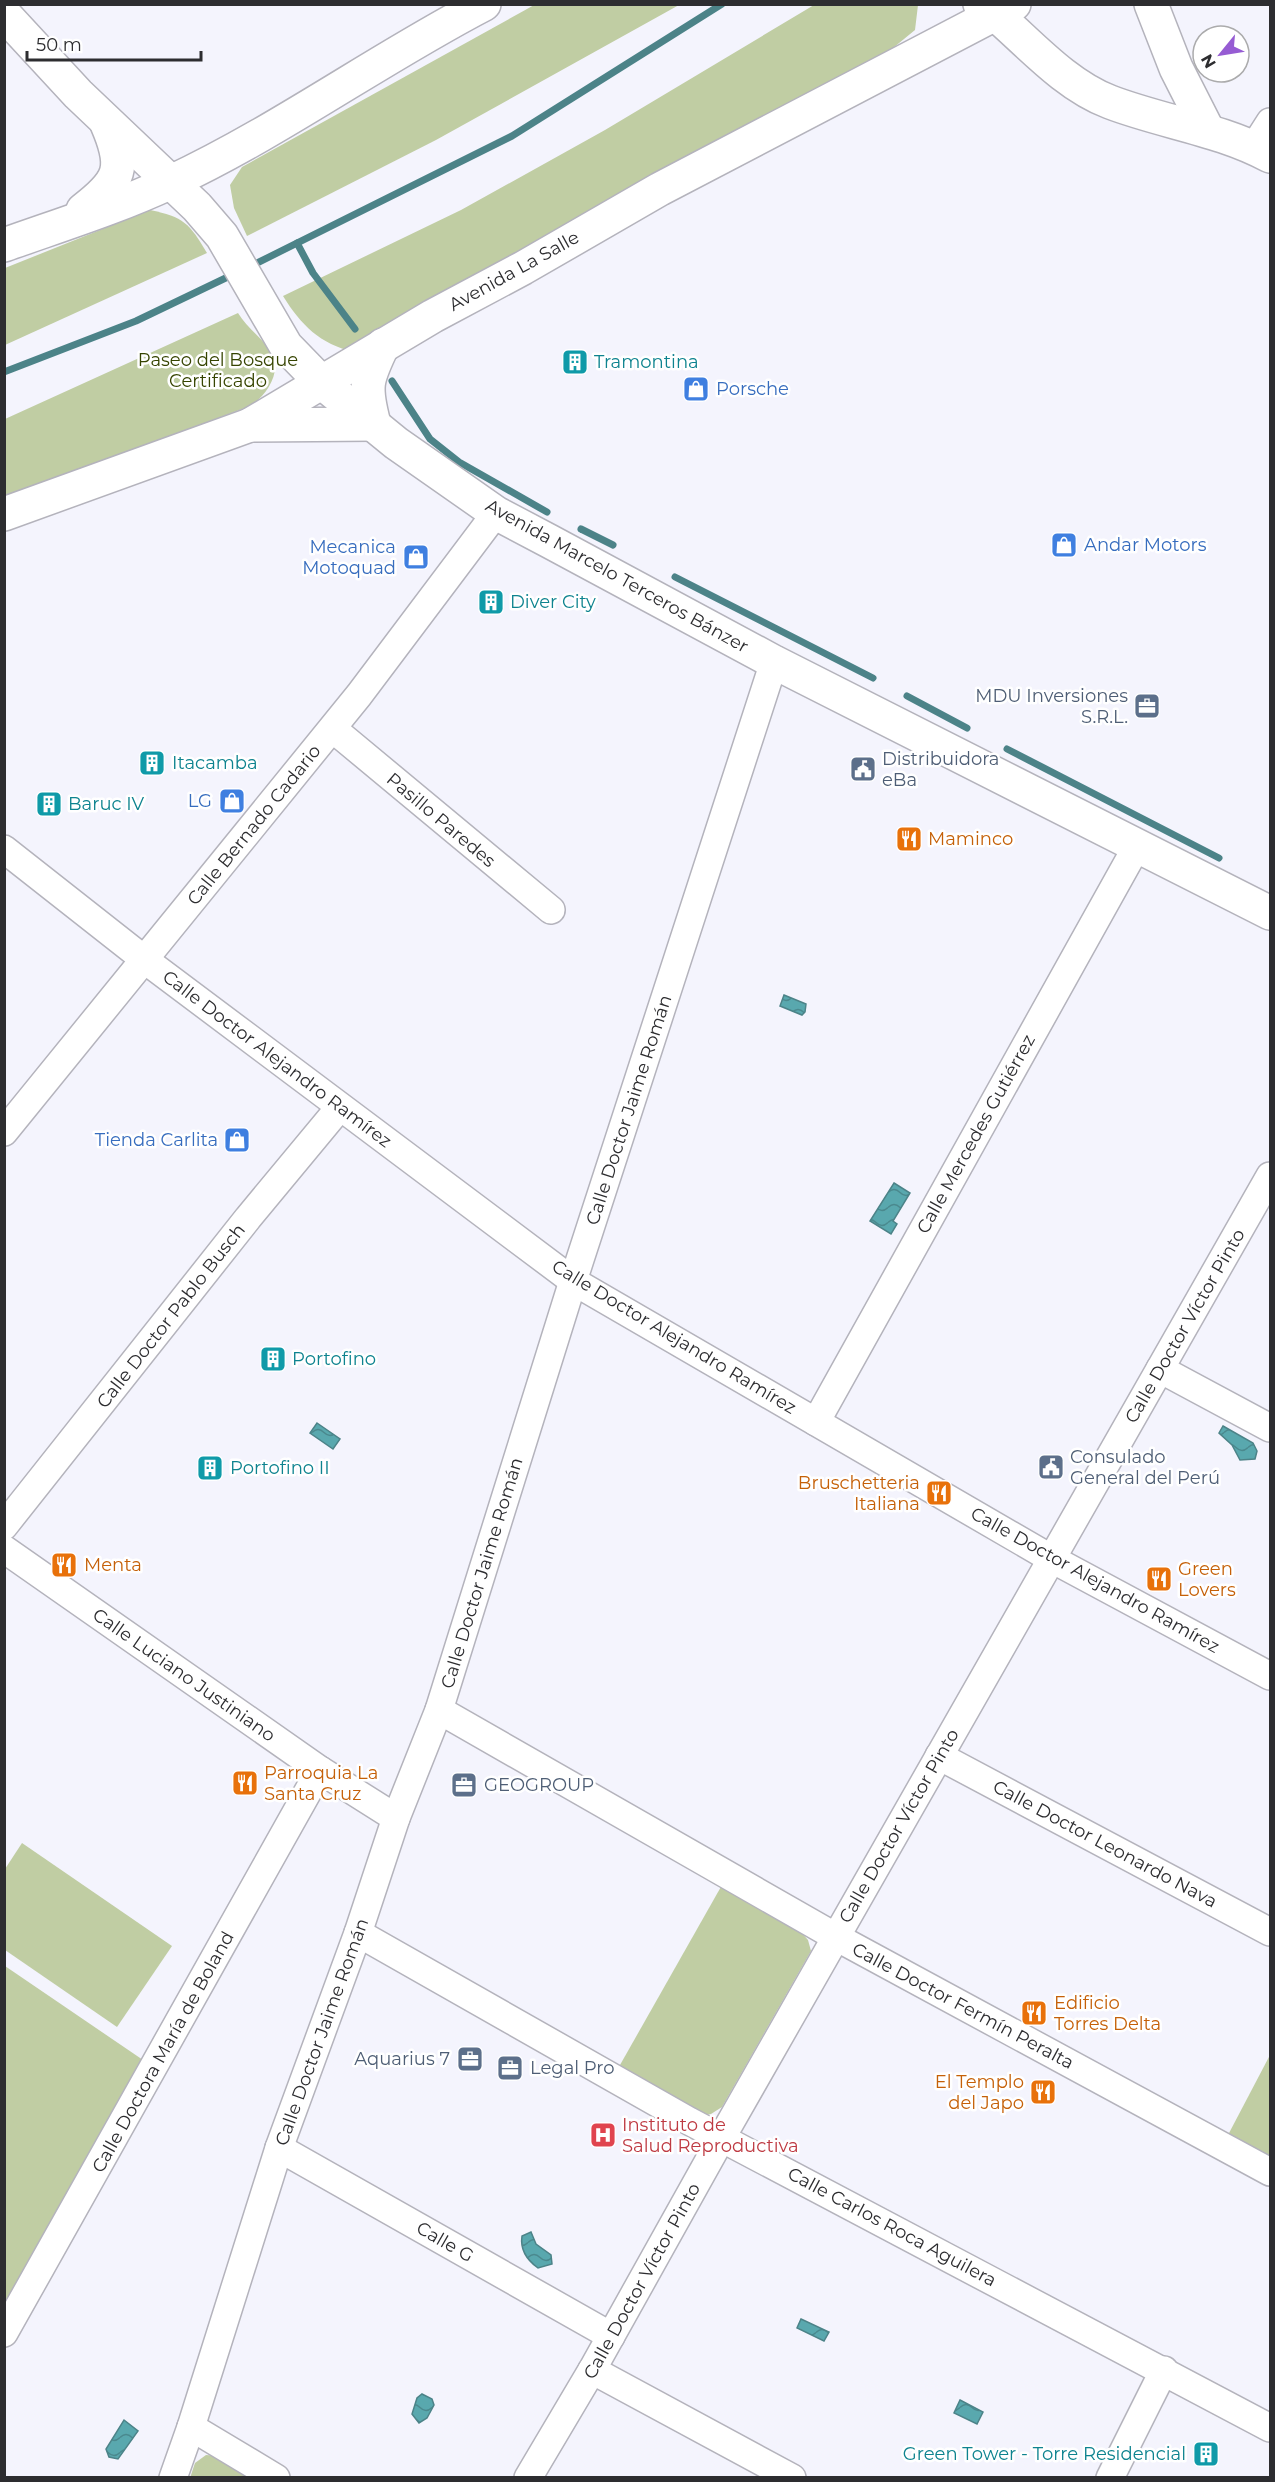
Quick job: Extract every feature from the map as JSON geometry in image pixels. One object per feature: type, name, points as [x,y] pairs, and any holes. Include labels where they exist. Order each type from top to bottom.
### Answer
[{"type":"main road","points":[[4,245],[170,183],[285,120],[446,24],[484,4]]},
{"type":"main road","points":[[1151,4],[1176,68],[1208,132]]},
{"type":"main road","points":[[994,7],[1071,81],[1108,102],[1208,132],[1265,142]]},
{"type":"main road","name":"Avenida La Salle","points":[[4,514],[250,425],[320,381],[660,189],[994,7]]},
{"type":"main road","name":"Avenida Marcelo Terceros Bánzer","points":[[4,14],[107,124],[197,207],[230,247],[261,306],[286,346],[320,381],[374,424],[496,513],[774,662],[1270,913]]},
{"type":"main road","points":[[68,222],[103,195],[118,172],[117,147],[107,124]]},
{"type":"main road","points":[[250,425],[374,424],[368,399],[367,377],[383,345]]},
{"type":"street","name":"Calle Bernado Cadario","points":[[4,1132],[333,729],[496,513]]},
{"type":"street","name":"Calle Doctor Jaime Román","points":[[172,2478],[191,2427],[279,2148],[358,1934],[396,1818],[439,1710],[573,1281],[774,662]]},
{"type":"street","name":"Pasillo Paredes","points":[[333,729],[550,910]]},
{"type":"street","name":"Calle Mercedes Gutiérrez","points":[[816,1422],[1137,846]]},
{"type":"street","name":"Calle Doctor Alejandro Ramírez","points":[[4,849],[145,960],[573,1281],[1052,1559],[1270,1676]]},
{"type":"street","name":"Calle Doctor Pablo Busch","points":[[4,1526],[248,1218],[340,1107]]},
{"type":"street","name":"Calle Doctor Víctor Pinto","points":[[528,2478],[592,2370],[722,2137],[1269,1180]]},
{"type":"street","points":[[1160,1369],[1270,1428]]},
{"type":"street","name":"Calle Luciano Justiniano","points":[[4,1549],[320,1770],[396,1818]]},
{"type":"street","name":"Calle Doctor Fermín Peralta","points":[[439,1710],[836,1937],[1270,2172]]},
{"type":"street","name":"Calle Doctor Leonardo Nava","points":[[939,1756],[1270,1932]]},
{"type":"street","name":"Calle Doctora María de Boland","points":[[4,2333],[320,1770]]},
{"type":"street","name":"Calle Carlos Roca Aguilera","points":[[358,1934],[722,2137],[1270,2428]]},
{"type":"street","name":"Calle G","points":[[279,2148],[611,2336]]},
{"type":"street","points":[[592,2370],[792,2478]]},
{"type":"street","points":[[1110,2478],[1164,2370]]},
{"type":"street","points":[[191,2427],[276,2478]]},
{"type":"green space","points":[[536,4],[679,5],[436,140],[247,236],[234,208],[230,185],[242,167]]},
{"type":"green space","points":[[814,5],[918,5],[915,30],[893,48],[354,352],[331,344],[312,332],[283,296],[461,210],[605,130]]},
{"type":"green space","points":[[150,210],[171,215],[184,223],[207,253],[5,345],[5,268]]},
{"type":"green space","name":"Paseo del Bosque Certificado","points":[[238,313],[269,349],[275,361],[271,383],[256,402],[5,498],[5,419]]},
{"type":"green space","points":[[22,1843],[172,1946],[117,2027],[5,1950],[5,1869]]},
{"type":"green space","points":[[722,1885],[801,1932],[808,1940],[811,1951],[722,2107],[711,2114],[701,2116],[620,2065]]},
{"type":"green space","points":[[5,1966],[143,2060],[5,2302]]},
{"type":"green space","points":[[1270,2055],[1270,2159],[1228,2135]]},
{"type":"green space","points":[[206,2455],[219,2456],[256,2478],[190,2478],[195,2463]]},
{"type":"water","points":[[784,995],[806,1004],[805,1012],[802,1015],[780,1006]]},
{"type":"water","points":[[894,1183],[910,1193],[893,1221],[897,1224],[891,1234],[870,1221]]},
{"type":"water","points":[[317,1423],[340,1439],[333,1449],[310,1433]]},
{"type":"water","points":[[1223,1426],[1253,1443],[1257,1451],[1255,1459],[1240,1460],[1232,1445],[1219,1433]]},
{"type":"water","points":[[531,2232],[536,2244],[551,2255],[552,2264],[538,2268],[528,2258],[523,2250],[522,2236]]},
{"type":"water","points":[[801,2319],[829,2332],[824,2341],[797,2328]]},
{"type":"water","points":[[422,2394],[432,2399],[434,2405],[427,2418],[419,2423],[412,2414],[417,2398]]},
{"type":"water","points":[[960,2400],[983,2412],[977,2424],[954,2413]]},
{"type":"water","points":[[124,2420],[138,2431],[118,2459],[109,2457],[106,2449]]},
{"type":"waterway","points":[[249,267],[512,136],[722,4]]},
{"type":"waterway","points":[[297,243],[313,273],[355,329]]},
{"type":"waterway","points":[[4,372],[136,321],[234,274]]},
{"type":"waterway","points":[[392,381],[430,439],[459,462],[547,512]]},
{"type":"waterway","points":[[581,529],[613,545]]},
{"type":"waterway","points":[[675,577],[873,678]]},
{"type":"waterway","points":[[907,696],[967,728]]},
{"type":"waterway","points":[[1007,749],[1219,858]]},
{"type":"place","name":"Tramontina","points":[[575,362]]},
{"type":"place","name":"Porsche","points":[[696,389]]},
{"type":"place","name":"Andar Motors","points":[[1064,545]]},
{"type":"place","name":"Mecanica Motoquad","points":[[416,557]]},
{"type":"place","name":"Diver City","points":[[491,602]]},
{"type":"place","name":"MDU Inversiones S.R.L.","points":[[1147,706]]},
{"type":"place","name":"Itacamba","points":[[152,763]]},
{"type":"place","name":"Distribuidora eBa","points":[[863,769]]},
{"type":"place","name":"LG","points":[[232,801]]},
{"type":"place","name":"Baruc IV","points":[[49,804]]},
{"type":"place","name":"Maminco","points":[[909,839]]},
{"type":"place","name":"Tienda Carlita","points":[[237,1140]]},
{"type":"place","name":"Portofino","points":[[273,1359]]},
{"type":"place","name":"Consulado General del Perú","points":[[1051,1467]]},
{"type":"place","name":"Portofino II","points":[[210,1468]]},
{"type":"place","name":"Bruschetteria Italiana","points":[[939,1493]]},
{"type":"place","name":"Menta","points":[[64,1565]]},
{"type":"place","name":"Green Lovers","points":[[1159,1579]]},
{"type":"place","name":"Parroquia La Santa Cruz","points":[[245,1783]]},
{"type":"place","name":"GEOGROUP","points":[[464,1785]]},
{"type":"place","name":"Edificio Torres Delta","points":[[1034,2013]]},
{"type":"place","name":"Aquarius 7","points":[[470,2059]]},
{"type":"place","name":"Legal Pro","points":[[510,2068]]},
{"type":"place","name":"El Templo del Japo","points":[[1043,2092]]},
{"type":"place","name":"Instituto de Salud Reproductiva","points":[[603,2135]]},
{"type":"place","name":"Green Tower - Torre Residencial","points":[[1206,2454]]}]
